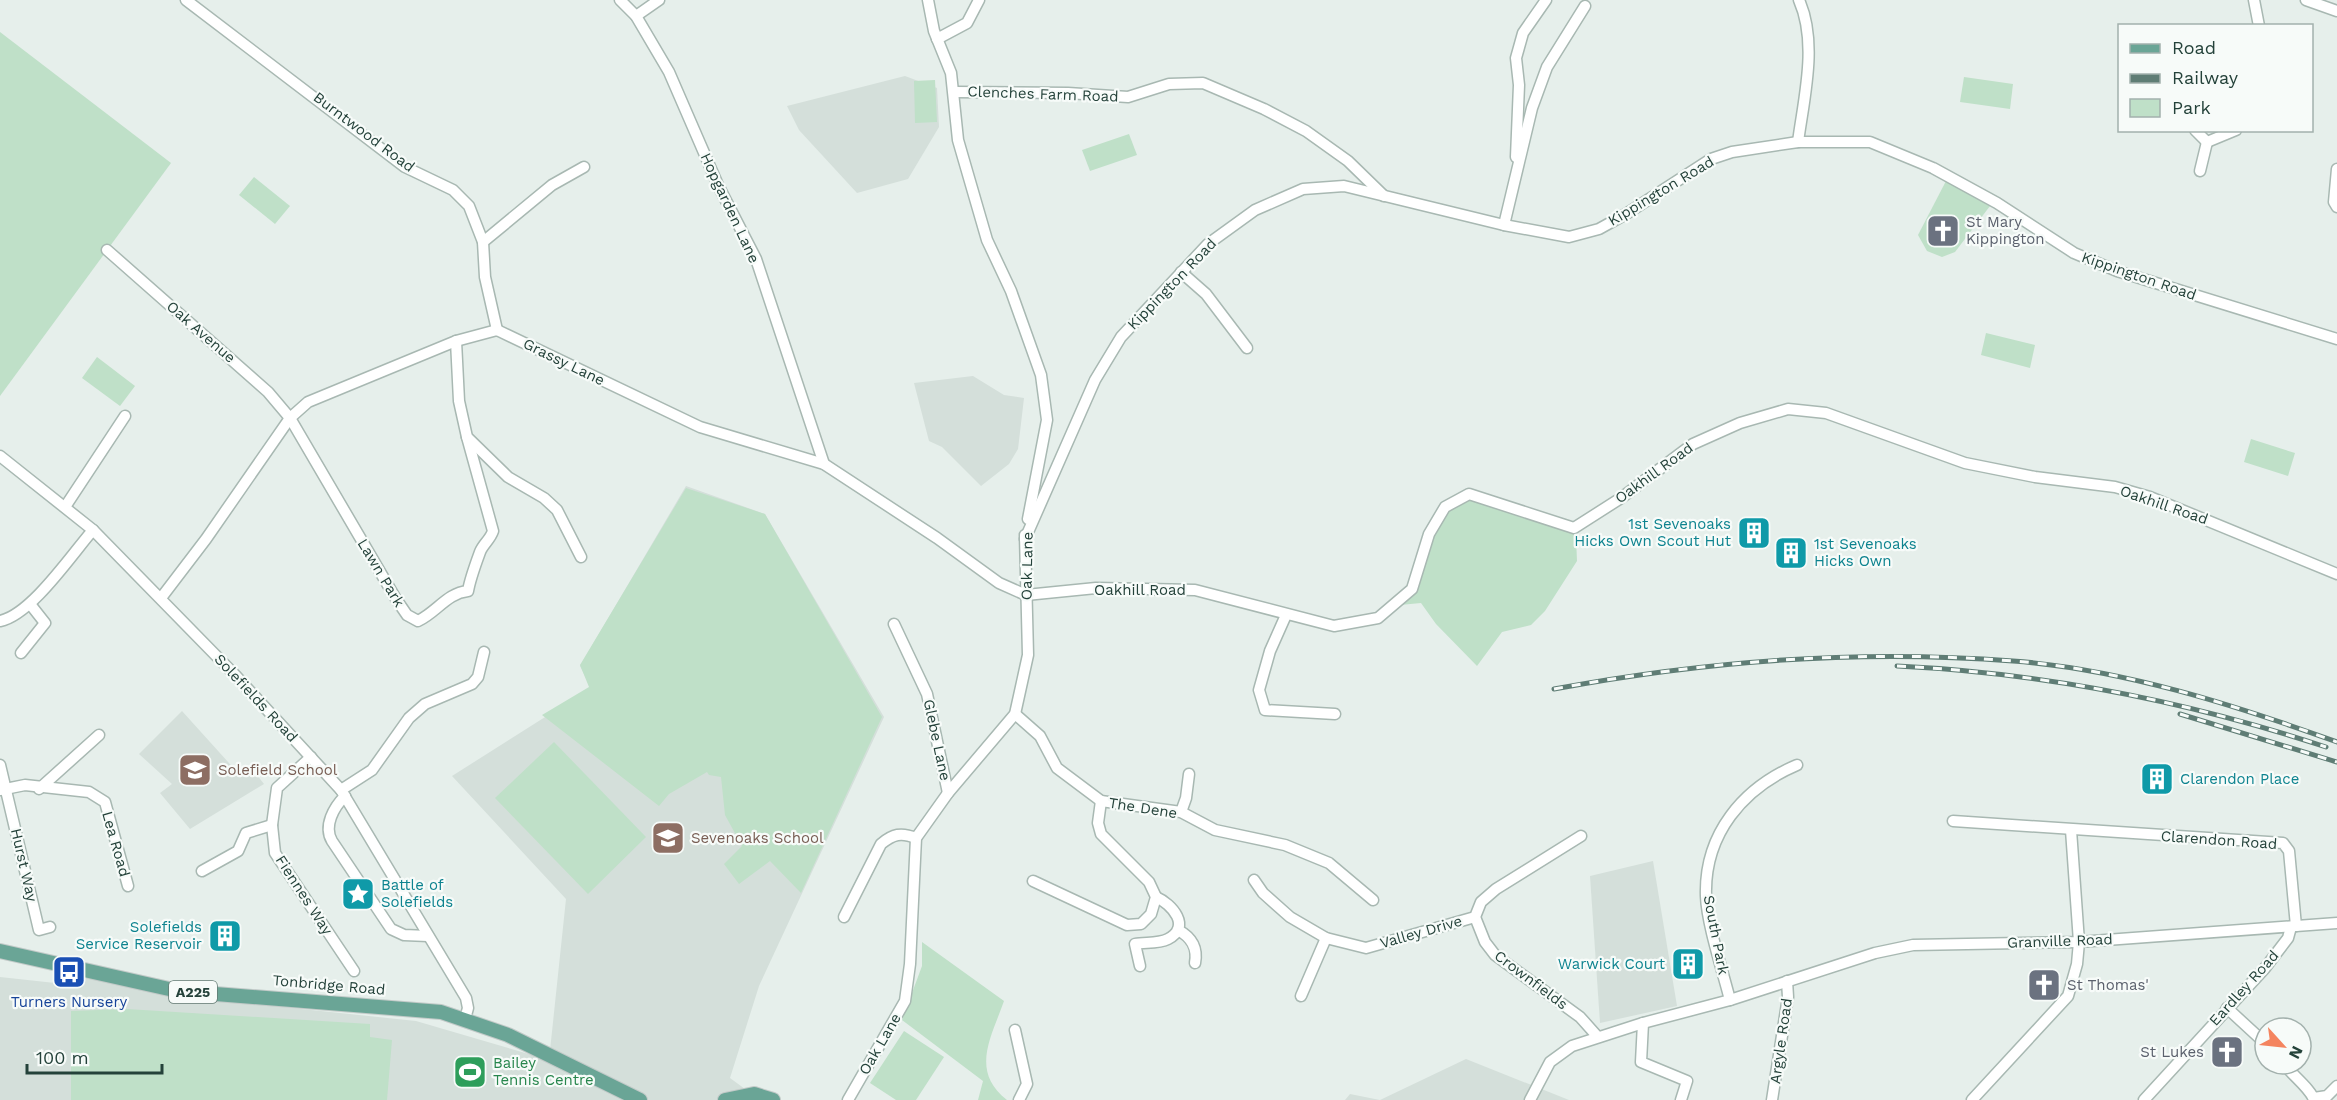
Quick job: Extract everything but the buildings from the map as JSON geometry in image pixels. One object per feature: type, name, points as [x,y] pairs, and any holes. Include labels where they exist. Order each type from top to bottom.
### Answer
[{"type":"main road","name":"Tonbridge Road","points":[[0,951],[178,991],[441,1012],[465,1019],[560,1059],[640,1100]]},
{"type":"main road","points":[[725,1100],[760,1094],[773,1100]]},
{"type":"street","name":"Burntwood Road","points":[[186,0],[405,167],[453,190],[469,206],[483,242],[485,277],[497,330]]},
{"type":"street","name":"Hopgarden Lane","points":[[620,0],[636,16],[669,72],[718,185],[756,259],[824,464]]},
{"type":"street","points":[[636,16],[659,0]]},
{"type":"street","name":"Oak Lane","points":[[848,1100],[905,1001],[910,964],[916,838],[948,793],[1015,714],[1028,655],[1024,539],[1047,420],[1041,375],[1011,291],[987,240],[958,140],[951,73],[937,39],[928,0]]},
{"type":"street","points":[[937,39],[967,23],[979,0]]},
{"type":"street","points":[[1517,170],[1515,134],[1519,85],[1516,58],[1524,33],[1546,0]]},
{"type":"street","points":[[1798,142],[1806,82],[1808,38],[1805,14],[1799,0]]},
{"type":"street","points":[[2254,0],[2259,24]]},
{"type":"street","points":[[2306,0],[2337,11]]},
{"type":"street","points":[[1504,225],[1532,108],[1547,67],[1585,6]]},
{"type":"street","name":"Clenches Farm Road","points":[[954,92],[1068,93],[1128,97],[1169,84],[1203,83],[1264,109],[1306,131],[1348,161],[1384,196]]},
{"type":"street","points":[[2197,132],[2207,142]]},
{"type":"street","points":[[2207,142],[2231,132]]},
{"type":"street","name":"Kippington Road","points":[[1024,539],[1095,380],[1121,337],[1208,244],[1246,217],[1303,189],[1344,186],[1504,225],[1569,237],[1599,229],[1711,159],[1732,152],[1798,142],[1870,142],[1901,153],[1997,203],[2074,253],[2128,275],[2337,339]]},
{"type":"street","points":[[2200,171],[2207,142]]},
{"type":"street","points":[[483,242],[552,185],[584,167]]},
{"type":"street","points":[[2337,169],[2334,202],[2337,207]]},
{"type":"street","name":"Oak Avenue","points":[[107,250],[233,359],[268,392],[290,418]]},
{"type":"street","points":[[1181,272],[1206,294],[1247,348]]},
{"type":"street","points":[[161,598],[206,539],[290,418],[308,402],[456,341],[497,330]]},
{"type":"street","name":"Grassy Lane","points":[[497,330],[700,427],[824,464],[999,583],[1026,595]]},
{"type":"street","points":[[456,341],[459,401],[467,437],[499,470],[544,498],[557,510],[581,557]]},
{"type":"street","name":"Oakhill Road","points":[[1026,595],[1096,588],[1195,590],[1334,626],[1378,618],[1412,589],[1429,534],[1445,507],[1469,494],[1574,528],[1621,498],[1693,444],[1740,423],[1788,409],[1826,413],[1965,462],[2035,477],[2115,487],[2150,497],[2337,574]]},
{"type":"street","points":[[65,507],[125,416]]},
{"type":"street","name":"Lawn Park","points":[[290,418],[396,599],[407,615],[418,621],[433,615],[456,592],[468,591],[470,578],[477,567],[481,549],[489,543],[493,531],[467,437]]},
{"type":"street","name":"Solefields Road","points":[[0,456],[93,530],[161,598],[343,793],[466,998],[468,1008],[465,1019]]},
{"type":"street","points":[[0,621],[6,620],[30,604],[93,530]]},
{"type":"street","points":[[21,653],[45,623],[30,604]]},
{"type":"street","points":[[1286,615],[1270,651],[1259,690],[1265,710],[1335,714]]},
{"type":"street","name":"Glebe Lane","points":[[894,624],[927,694],[948,793]]},
{"type":"street","points":[[429,936],[404,935],[391,929],[329,836],[331,817],[343,793],[372,770],[409,718],[425,704],[472,684],[482,665],[484,652]]},
{"type":"street","name":"The Dene","points":[[1015,714],[1040,736],[1057,768],[1101,801],[1181,812],[1207,827],[1285,845],[1336,867],[1373,900]]},
{"type":"street","points":[[39,789],[99,735]]},
{"type":"street","name":"Fiennes Way","points":[[311,757],[277,788],[272,825],[275,853],[354,971]]},
{"type":"street","name":"Hurst Way","points":[[0,765],[3,789],[36,931],[50,927]]},
{"type":"street","name":"South Park","points":[[1730,1000],[1706,898],[1712,856],[1719,834],[1747,795],[1771,776],[1797,765]]},
{"type":"street","points":[[1181,812],[1192,782]]},
{"type":"street","name":"Lea Road","points":[[3,789],[25,785],[39,789],[89,792],[105,802],[128,886]]},
{"type":"street","points":[[1101,801],[1098,823],[1101,834],[1149,882],[1156,897],[1174,909],[1178,917],[1178,930],[1191,941],[1196,949],[1196,963]]},
{"type":"street","name":"Clarendon Road","points":[[1953,821],[2283,843],[2289,851],[2294,926]]},
{"type":"street","points":[[202,871],[238,851],[246,833],[272,825]]},
{"type":"street","points":[[1972,1100],[2068,996],[2077,964],[2079,942],[2071,830]]},
{"type":"street","points":[[844,916],[881,844],[891,836],[899,834],[916,838]]},
{"type":"street","name":"Valley Drive","points":[[1254,880],[1263,893],[1290,917],[1326,938],[1365,948],[1475,917],[1481,902],[1496,889],[1581,836]]},
{"type":"street","points":[[1045,886],[1050,875]]},
{"type":"street","points":[[1033,881],[1127,925],[1142,924],[1151,914],[1156,897]]},
{"type":"street","name":"Crownfields","points":[[1475,917],[1485,942],[1496,955],[1580,1017],[1597,1036]]},
{"type":"street","name":"Granville Road","points":[[1787,981],[1875,953],[1913,945],[2079,942],[2337,922]]},
{"type":"street","name":"Eardley Road","points":[[2144,1100],[2271,961],[2294,926]]},
{"type":"street","points":[[1140,966],[1135,944],[1164,941],[1178,930]]},
{"type":"street","points":[[1301,996],[1326,938]]},
{"type":"street","points":[[1530,1100],[1550,1062],[1572,1046],[1597,1036],[1730,1000],[1787,981]]},
{"type":"street","name":"Argyle Road","points":[[1772,1100],[1788,998],[1787,981]]},
{"type":"street","points":[[2227,1008],[2253,1032]]},
{"type":"street","points":[[1643,1023],[1641,1062],[1688,1081],[1681,1100]]},
{"type":"street","points":[[1015,1030],[1027,1084],[1019,1100]]},
{"type":"street","points":[[2293,1076],[2312,1092],[2314,1099],[2327,1095],[2337,1086]]},
{"type":"shaded area","points":[[905,76],[937,88],[939,127],[908,179],[857,193],[799,130],[787,106]]},
{"type":"shaded area","points":[[973,376],[1004,395],[1024,398],[1018,449],[1009,464],[981,486],[942,447],[929,441],[914,383]]},
{"type":"shaded area","name":"Sevenoaks School","points":[[686,486],[765,514],[884,717],[759,986],[730,1078],[760,1100],[0,1100],[0,977],[55,983],[91,978],[178,996],[416,1021],[549,1060],[566,899],[452,776],[591,688],[580,666]]},
{"type":"shaded area","name":"Solefield School","points":[[182,711],[238,773],[250,766],[264,784],[190,829],[160,793],[172,784],[139,754]]},
{"type":"shaded area","points":[[1653,861],[1677,1006],[1600,1023],[1590,876]]},
{"type":"shaded area","points":[[1466,1059],[1569,1100],[1380,1100]]},
{"type":"shaded area","points":[[1350,1094],[1380,1100],[1345,1100]]},
{"type":"green space","points":[[0,32],[171,163],[0,396]]},
{"type":"green space","points":[[1964,77],[2013,84],[2010,109],[1960,102]]},
{"type":"green space","points":[[935,80],[937,122],[915,123],[914,81]]},
{"type":"green space","points":[[1129,134],[1137,155],[1090,171],[1082,150]]},
{"type":"green space","points":[[254,177],[290,206],[275,224],[239,195]]},
{"type":"green space","points":[[1946,181],[1990,206],[1955,252],[1942,257],[1927,251],[1918,235]]},
{"type":"green space","points":[[1986,333],[2035,345],[2030,368],[1981,355]]},
{"type":"green space","points":[[97,357],[135,386],[120,406],[82,378]]},
{"type":"green space","points":[[2251,439],[2295,453],[2288,476],[2244,462]]},
{"type":"green space","points":[[686,488],[765,514],[882,717],[801,893],[770,861],[739,884],[724,864],[742,846],[725,815],[721,777],[709,775],[707,772],[669,794],[659,806],[542,715],[589,687],[580,665]]},
{"type":"green space","points":[[1469,496],[1572,528],[1576,537],[1577,561],[1545,611],[1531,625],[1502,632],[1477,666],[1436,624],[1421,603],[1400,605],[1443,509]]},
{"type":"green space","points":[[554,742],[646,837],[588,894],[495,798]]},
{"type":"green space","points":[[922,942],[1004,1001],[989,1041],[986,1066],[989,1078],[1007,1100],[978,1100],[983,1081],[902,1020],[922,966]]},
{"type":"green space","points":[[127,1009],[370,1024],[370,1037],[392,1040],[387,1100],[71,1100],[71,1011]]},
{"type":"green space","points":[[904,1031],[944,1057],[916,1100],[896,1100],[870,1083]]},
{"type":"railway","points":[[1554,689],[1668,671],[1782,660],[1898,656],[2013,661],[2054,665],[2137,680],[2218,702],[2337,742]]},
{"type":"railway","points":[[1897,666],[2006,675],[2114,692],[2221,716],[2326,747]]},
{"type":"railway","points":[[2180,714],[2337,762]]},
{"type":"place","name":"St Mary Kippington","points":[[1943,231]]},
{"type":"place","name":"1st Sevenoaks Hicks Own Scout Hut","points":[[1754,533]]},
{"type":"place","name":"1st Sevenoaks Hicks Own","points":[[1791,553]]},
{"type":"place","name":"Solefield School","points":[[195,770]]},
{"type":"place","name":"Clarendon Place","points":[[2157,779]]},
{"type":"place","name":"Sevenoaks School","points":[[668,838]]},
{"type":"place","name":"Battle of Solefields","points":[[358,894]]},
{"type":"place","name":"Solefields Service Reservoir","points":[[225,936]]},
{"type":"place","name":"Warwick Court","points":[[1688,964]]},
{"type":"place","name":"Turners Nursery","points":[[69,972]]},
{"type":"place","name":"St Thomas'","points":[[2044,985]]},
{"type":"place","name":"St Lukes","points":[[2227,1052]]},
{"type":"place","name":"Bailey Tennis Centre","points":[[470,1072]]}]
